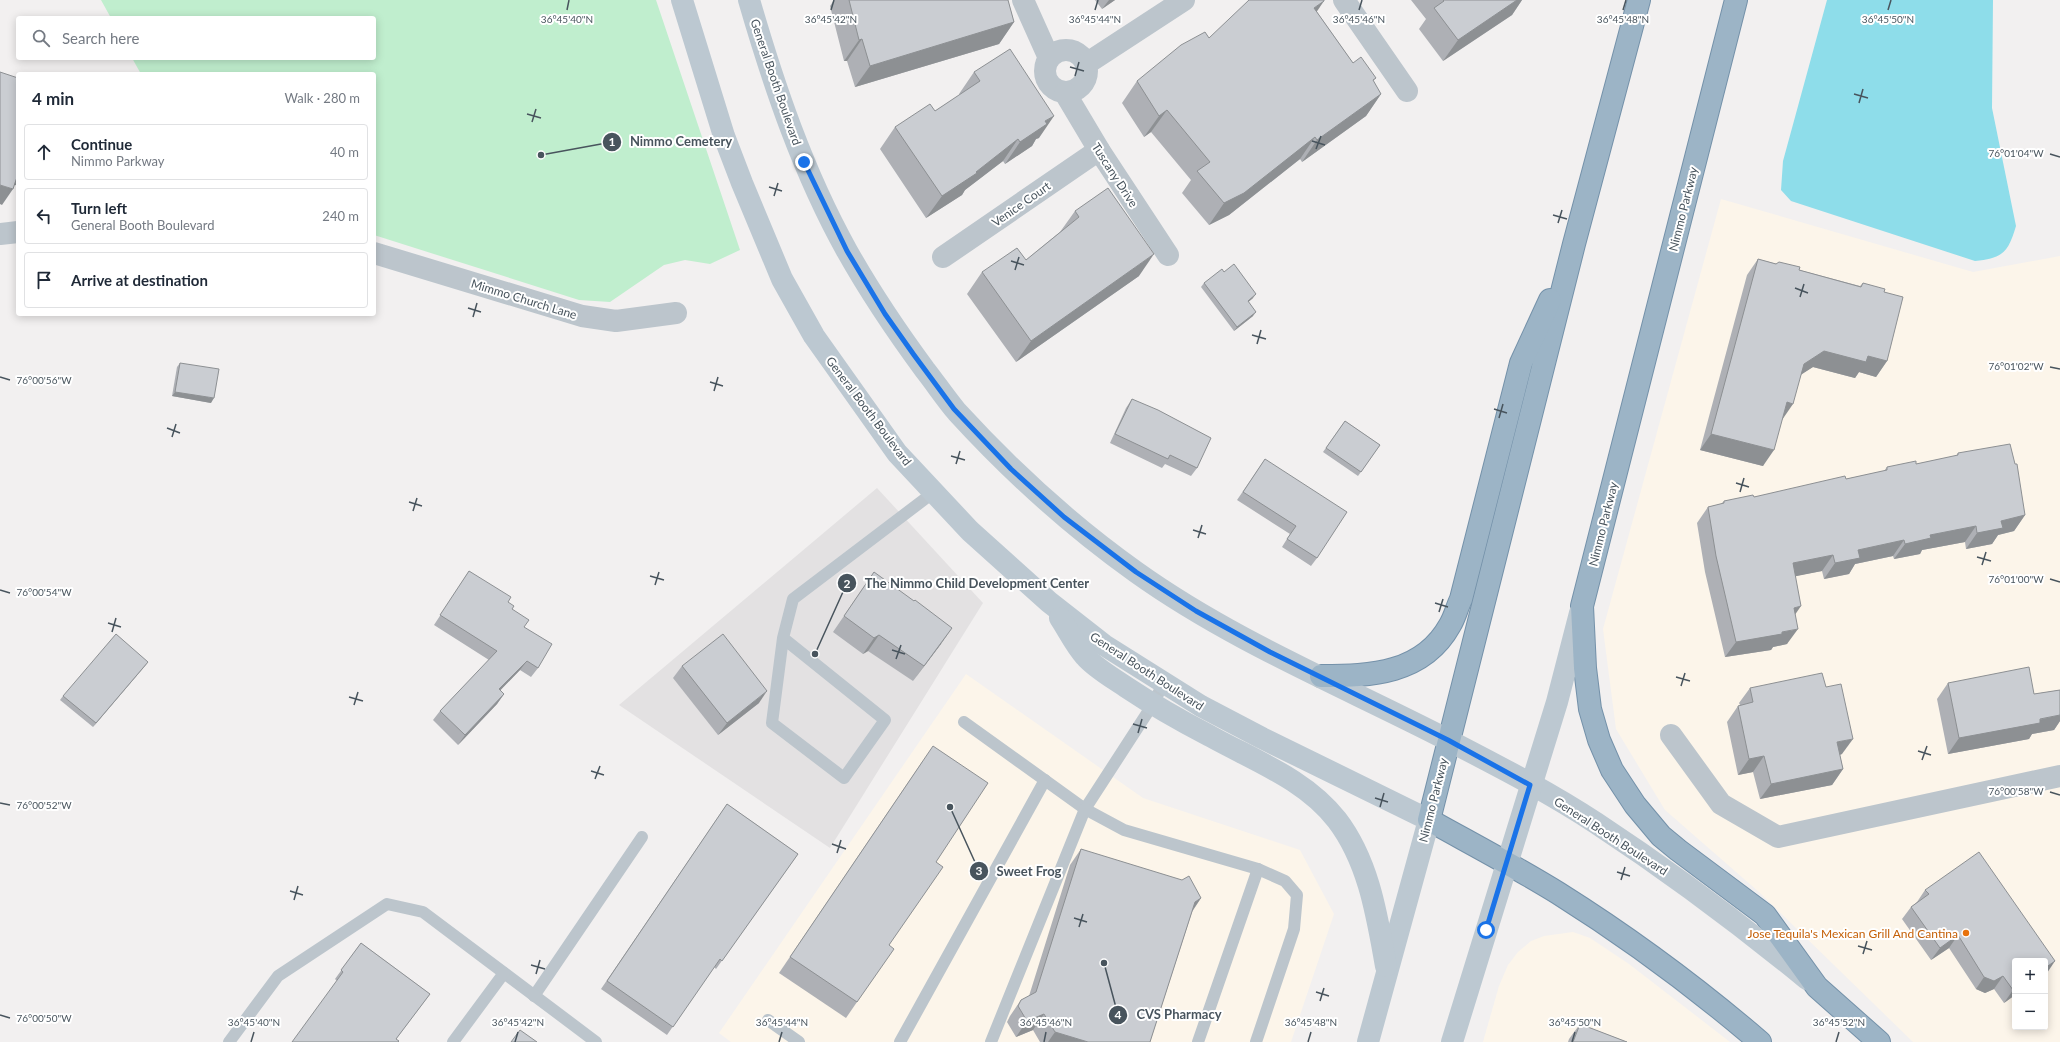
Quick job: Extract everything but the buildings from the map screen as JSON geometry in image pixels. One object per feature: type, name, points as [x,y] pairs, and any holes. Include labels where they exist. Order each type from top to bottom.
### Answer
[{"type":"highway","name":"Nimmo Parkway","points":[[1429,820],[1574,244],[1639,0]]},
{"type":"highway","name":"Nimmo Parkway","points":[[1582,606],[1736,0]]},
{"type":"highway","points":[[1321,676],[1364,676],[1394,670],[1416,660],[1437,644],[1450,624],[1461,599],[1522,363],[1574,244]]},
{"type":"highway","points":[[1582,606],[1585,668],[1590,709],[1599,740],[1612,770],[1635,806],[1661,836],[1765,915],[1817,987]]},
{"type":"highway","name":"General Booth Boulevard","points":[[1429,820],[1557,892],[1672,972],[1760,1042]]},
{"type":"highway","name":"General Booth Boulevard","points":[[1817,987],[1878,1042]]},
{"type":"main road","name":"General Booth Boulevard","points":[[682,0],[724,136],[782,279],[814,336],[858,400],[898,453],[970,531],[1049,602],[1104,645],[1163,684],[1262,738],[1429,820]]},
{"type":"main road","name":"General Booth Boulevard","points":[[749,0],[786,117],[804,162],[847,251],[885,314],[954,409],[1011,469],[1064,517],[1136,572],[1231,631],[1448,740],[1575,810],[1648,858],[1746,930],[1817,987]]},
{"type":"main road","points":[[1049,602],[1085,656],[1153,704],[1297,782],[1321,800],[1338,822],[1361,865],[1378,917],[1387,971]]},
{"type":"main road","name":"Nimmo Parkway","points":[[1452,1042],[1530,785],[1557,702],[1582,606]]},
{"type":"main road","name":"Nimmo Parkway","points":[[1368,1042],[1429,820]]},
{"type":"street","points":[[1024,0],[1049,58]]},
{"type":"street","points":[[1086,64],[1184,0]]},
{"type":"street","points":[[1344,0],[1407,91]]},
{"type":"street","points":[[1066,50],[1078,54],[1086,64],[1086,78],[1078,89],[1065,93],[1059,91],[1048,83],[1045,71],[1049,58],[1054,54],[1066,50]]},
{"type":"street","name":"Tuscany Drive","points":[[1065,93],[1099,150],[1168,255]]},
{"type":"street","name":"Venice Court","points":[[943,257],[1099,150]]},
{"type":"street","points":[[0,234],[16,232]]},
{"type":"street","name":"Mimmo Church Lane","points":[[376,254],[582,316],[616,321],[676,313]]},
{"type":"street","points":[[1671,735],[1721,804],[1778,837],[2060,776]]},
{"type":"lane","points":[[783,638],[885,720],[844,778],[772,723],[783,638],[793,600],[934,492]]},
{"type":"lane","points":[[991,1042],[1085,809],[1153,704],[1163,684]]},
{"type":"lane","points":[[964,722],[1085,809],[1124,830],[1258,869],[1285,881],[1297,895],[1294,929],[1256,1042]]},
{"type":"lane","points":[[900,1042],[1045,780]]},
{"type":"lane","points":[[534,996],[642,837]]},
{"type":"lane","points":[[1198,1042],[1258,869]]},
{"type":"lane","points":[[229,1042],[278,976],[387,904],[423,912],[596,1042]]},
{"type":"lane","points":[[453,1042],[504,973]]},
{"type":"lane","points":[[768,1020],[799,1042]]},
{"type":"shaded area","points":[[1721,199],[1973,272],[2060,256],[2060,1042],[1913,1042],[1759,892],[1665,810],[1616,729],[1603,629]]},
{"type":"shaded area","points":[[877,488],[983,603],[830,848],[619,705]]},
{"type":"shaded area","points":[[966,674],[1143,798],[1300,850],[1334,914],[1291,1042],[731,1042],[719,1033]]},
{"type":"shaded area","points":[[1573,932],[1590,938],[1629,964],[1730,1042],[1483,1042],[1499,986],[1508,965],[1518,952],[1531,941],[1544,936]]},
{"type":"green space","points":[[101,0],[656,0],[740,250],[710,264],[685,260],[664,265],[610,302],[579,300],[376,236],[376,72],[140,72],[133,60],[376,60],[376,16],[110,16]]},
{"type":"water","points":[[1827,0],[1993,0],[1992,108],[2016,226],[2007,248],[1998,256],[1975,261],[1791,201],[1781,190],[1783,161]]},
{"type":"place","name":"Nimmo Cemetery","points":[[541,155]]},
{"type":"place","name":"The Nimmo Child Development Center","points":[[815,654]]},
{"type":"place","name":"Sweet Frog","points":[[950,807]]},
{"type":"place","name":"Jose Tequila's Mexican Grill And Cantina","points":[[1966,933]]},
{"type":"place","name":"CVS Pharmacy","points":[[1104,963]]},
{"type":"route","points":[[804,162],[847,251],[885,314],[914,355],[954,409],[1011,469],[1064,517],[1136,572],[1196,611],[1270,652],[1448,740],[1530,785],[1486,930]]}]
